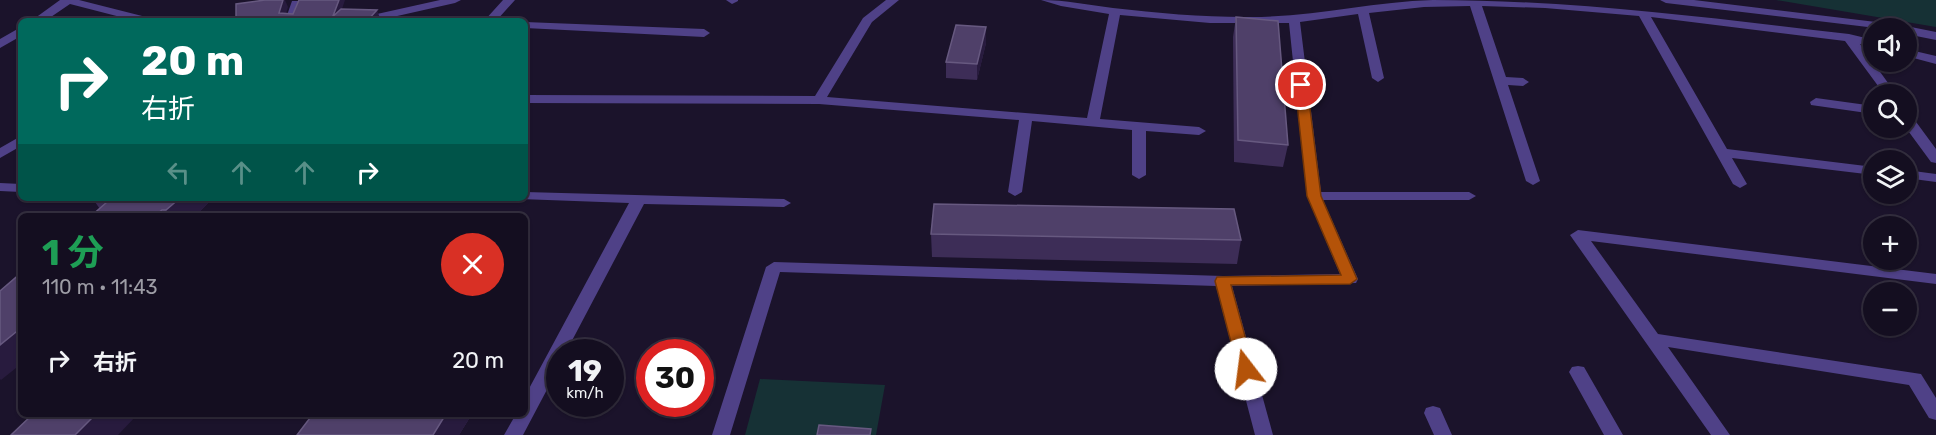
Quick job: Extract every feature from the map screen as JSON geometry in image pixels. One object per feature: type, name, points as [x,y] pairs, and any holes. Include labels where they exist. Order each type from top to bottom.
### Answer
[{"type":"street","points":[[41,18],[68,0],[138,18]]},
{"type":"street","points":[[373,18],[455,0]]},
{"type":"street","points":[[493,18],[509,0]]},
{"type":"street","points":[[819,100],[867,20],[893,0]]},
{"type":"street","points":[[1047,0],[1115,12],[1226,22],[1294,19],[1359,9],[1431,3],[1586,3],[1643,14],[1863,41]]},
{"type":"street","points":[[1154,15],[1158,0]]},
{"type":"street","points":[[1666,0],[1863,23]]},
{"type":"street","points":[[292,18],[296,3]]},
{"type":"street","points":[[1475,3],[1533,181]]},
{"type":"street","points":[[1359,9],[1365,15],[1378,78]]},
{"type":"street","points":[[1093,122],[1115,12]]},
{"type":"street","points":[[1643,14],[1740,184]]},
{"type":"street","points":[[721,435],[774,267],[1223,281],[1350,279],[1314,196],[1294,19]]},
{"type":"street","points":[[528,25],[704,33]]},
{"type":"street","points":[[1917,32],[1936,36]]},
{"type":"street","points":[[0,44],[18,33]]},
{"type":"street","points":[[1849,38],[1883,84]]},
{"type":"street","points":[[1917,55],[1936,60]]},
{"type":"street","points":[[1500,81],[1523,82]]},
{"type":"street","points":[[528,99],[819,100],[1199,130]]},
{"type":"street","points":[[1816,102],[1863,108]]},
{"type":"street","points":[[1015,192],[1026,116]]},
{"type":"street","points":[[1139,126],[1139,175]]},
{"type":"street","points":[[1917,133],[1936,159]]},
{"type":"street","points":[[0,154],[18,142]]},
{"type":"street","points":[[1723,153],[1863,170]]},
{"type":"street","points":[[1917,175],[1936,178]]},
{"type":"street","points":[[0,187],[18,188]]},
{"type":"street","points":[[528,196],[784,203]]},
{"type":"street","points":[[1314,196],[1468,196]]},
{"type":"street","points":[[528,408],[639,199]]},
{"type":"street","points":[[1721,435],[1578,235],[1936,279]]},
{"type":"street","points":[[1223,281],[1264,435]]},
{"type":"street","points":[[1652,339],[1915,379],[1936,413]]},
{"type":"street","points":[[1578,372],[1614,435]]},
{"type":"street","points":[[1433,413],[1443,435]]},
{"type":"street","points":[[513,435],[523,417]]},
{"type":"green space","points":[[1776,0],[1936,0],[1936,27],[1917,24],[1917,18],[1883,18]]},
{"type":"green space","points":[[760,379],[885,385],[876,435],[745,435]]},
{"type":"building","points":[[283,0],[279,13],[293,14],[299,0],[339,0],[331,18],[236,18],[236,4]]},
{"type":"building","points":[[341,9],[377,10],[370,18],[331,18]]},
{"type":"building","points":[[1236,17],[1278,21],[1288,145],[1238,140]]},
{"type":"building","points":[[956,25],[986,27],[977,64],[946,62]]},
{"type":"building","points":[[176,201],[166,210],[158,213],[94,213],[107,202],[95,202]]},
{"type":"building","points":[[934,204],[1234,209],[1241,240],[931,234]]},
{"type":"building","points":[[18,276],[18,330],[0,345],[0,291]]},
{"type":"building","points":[[30,417],[93,417],[75,435],[11,435]]},
{"type":"building","points":[[311,417],[444,417],[433,435],[297,435]]},
{"type":"building","points":[[819,425],[871,429],[870,435],[817,435]]},
{"type":"route","points":[[1246,369],[1223,281],[1350,279],[1314,196],[1301,85]]}]
